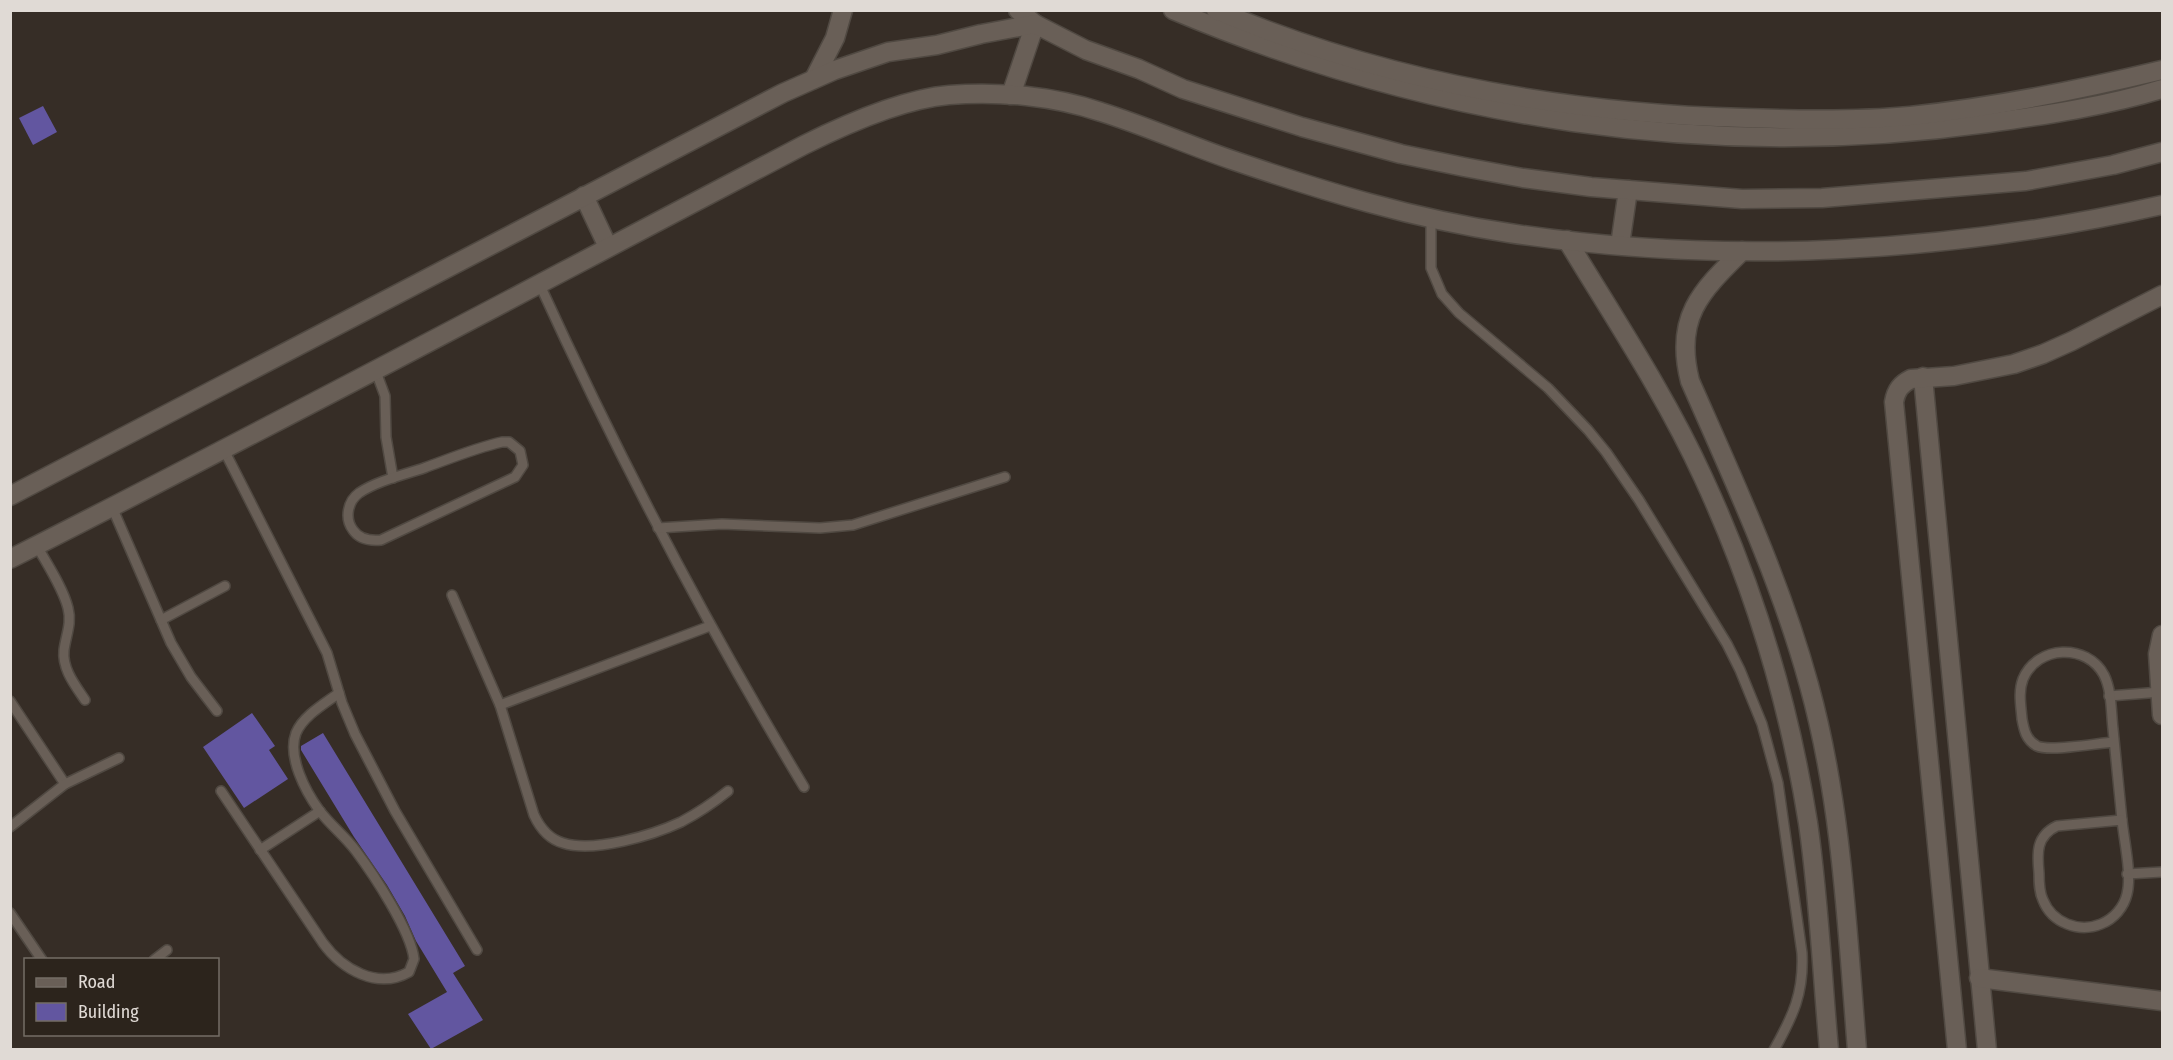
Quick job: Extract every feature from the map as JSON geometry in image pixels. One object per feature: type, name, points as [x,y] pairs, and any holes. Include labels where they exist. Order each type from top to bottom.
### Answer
[{"type":"street","points":[[814,79],[836,38],[843,10]]},
{"type":"street","points":[[1018,10],[1035,24],[1086,50],[1139,69],[1183,89],[1302,127],[1401,154],[1523,178],[1628,190],[1742,199],[1822,198],[2026,181],[2112,165],[2163,152]]},
{"type":"street","points":[[1173,10],[1244,39],[1372,80],[1509,112],[1580,124],[1652,132],[1782,138],[1896,134],[1952,128],[2081,108],[2163,88]]},
{"type":"street","points":[[1216,10],[1255,27],[1320,50],[1432,80],[1545,102],[1677,116],[1791,119],[1906,116],[2010,102],[2163,70]]},
{"type":"street","points":[[10,496],[783,93],[888,52],[937,45],[1035,24]]},
{"type":"street","points":[[1011,95],[1035,24]]},
{"type":"street","points":[[10,559],[224,450],[539,283],[850,123],[900,106],[946,95],[1011,95],[1098,111],[1283,178],[1371,204],[1431,219],[1510,233],[1620,245],[1742,251],[1850,249],[1947,241],[2022,231],[2163,205]]},
{"type":"street","points":[[1620,245],[1628,190]]},
{"type":"street","points":[[584,196],[608,247]]},
{"type":"street","points":[[1567,240],[1659,393],[1696,464],[1738,559],[1768,645],[1791,734],[1808,824],[1829,1050]]},
{"type":"street","points":[[1742,251],[1707,287],[1692,311],[1685,339],[1687,367],[1690,381],[1767,557],[1810,687],[1837,821],[1857,1050]]},
{"type":"street","points":[[1958,1050],[1894,402],[1902,385],[1911,379],[1985,371],[2043,354],[2163,295]]},
{"type":"street","points":[[1923,377],[1987,1050]]},
{"type":"street","points":[[2163,635],[2158,654],[2163,715]]},
{"type":"street","points":[[1979,978],[2163,1000]]},
{"type":"lane","points":[[1431,219],[1431,268],[1442,294],[1459,313],[1548,388],[1606,452],[1639,500],[1727,644],[1752,697],[1778,783],[1802,953],[1802,982],[1797,1004],[1788,1026],[1773,1050]]},
{"type":"lane","points":[[539,283],[658,528],[710,626],[804,787]]},
{"type":"lane","points":[[375,369],[385,396],[386,437],[393,478]]},
{"type":"lane","points":[[502,441],[516,446],[523,458],[523,465],[515,477],[381,540],[366,540],[354,532],[350,525],[348,518],[350,504],[359,493],[393,478],[502,441]]},
{"type":"lane","points":[[224,450],[320,638],[355,734],[395,811],[477,950]]},
{"type":"lane","points":[[658,528],[754,524],[820,528],[853,525],[1005,477]]},
{"type":"lane","points":[[112,507],[160,620],[186,669],[217,711]]},
{"type":"lane","points":[[37,546],[67,603],[70,623],[64,662],[72,681],[85,700]]},
{"type":"lane","points":[[160,620],[225,586]]},
{"type":"lane","points":[[452,595],[500,705],[537,822],[548,835],[564,844],[572,845],[602,844],[643,836],[680,822],[728,791]]},
{"type":"lane","points":[[500,705],[710,626]]},
{"type":"lane","points":[[2114,742],[2050,748],[2036,745],[2026,736],[2020,698],[2020,688],[2028,670],[2042,657],[2061,651],[2080,654],[2096,665],[2106,681],[2109,696],[2114,742],[2122,820],[2127,874],[2127,893],[2124,902],[2113,917],[2097,926],[2078,927],[2060,921],[2047,908],[2040,891],[2037,853],[2040,840],[2050,829],[2064,825],[2122,820]]},
{"type":"lane","points":[[2109,696],[2161,692]]},
{"type":"lane","points":[[221,791],[323,943],[339,961],[356,972],[373,977],[393,978],[408,972],[414,959],[414,951],[401,922],[356,851],[320,812],[298,767],[293,745],[300,725],[339,693]]},
{"type":"lane","points":[[10,701],[65,784]]},
{"type":"lane","points":[[10,827],[65,784],[119,758]]},
{"type":"lane","points":[[260,850],[320,812]]},
{"type":"lane","points":[[2127,874],[2163,872]]},
{"type":"lane","points":[[10,913],[41,958]]},
{"type":"lane","points":[[157,958],[167,950]]},
{"type":"building","points":[[43,106],[57,132],[33,145],[19,118]]},
{"type":"building","points":[[252,713],[275,746],[269,750],[288,779],[244,808],[203,747]]},
{"type":"building","points":[[323,733],[465,966],[453,973],[483,1020],[431,1049],[408,1014],[447,992],[416,941],[387,885],[354,837],[301,750],[301,746]]}]
